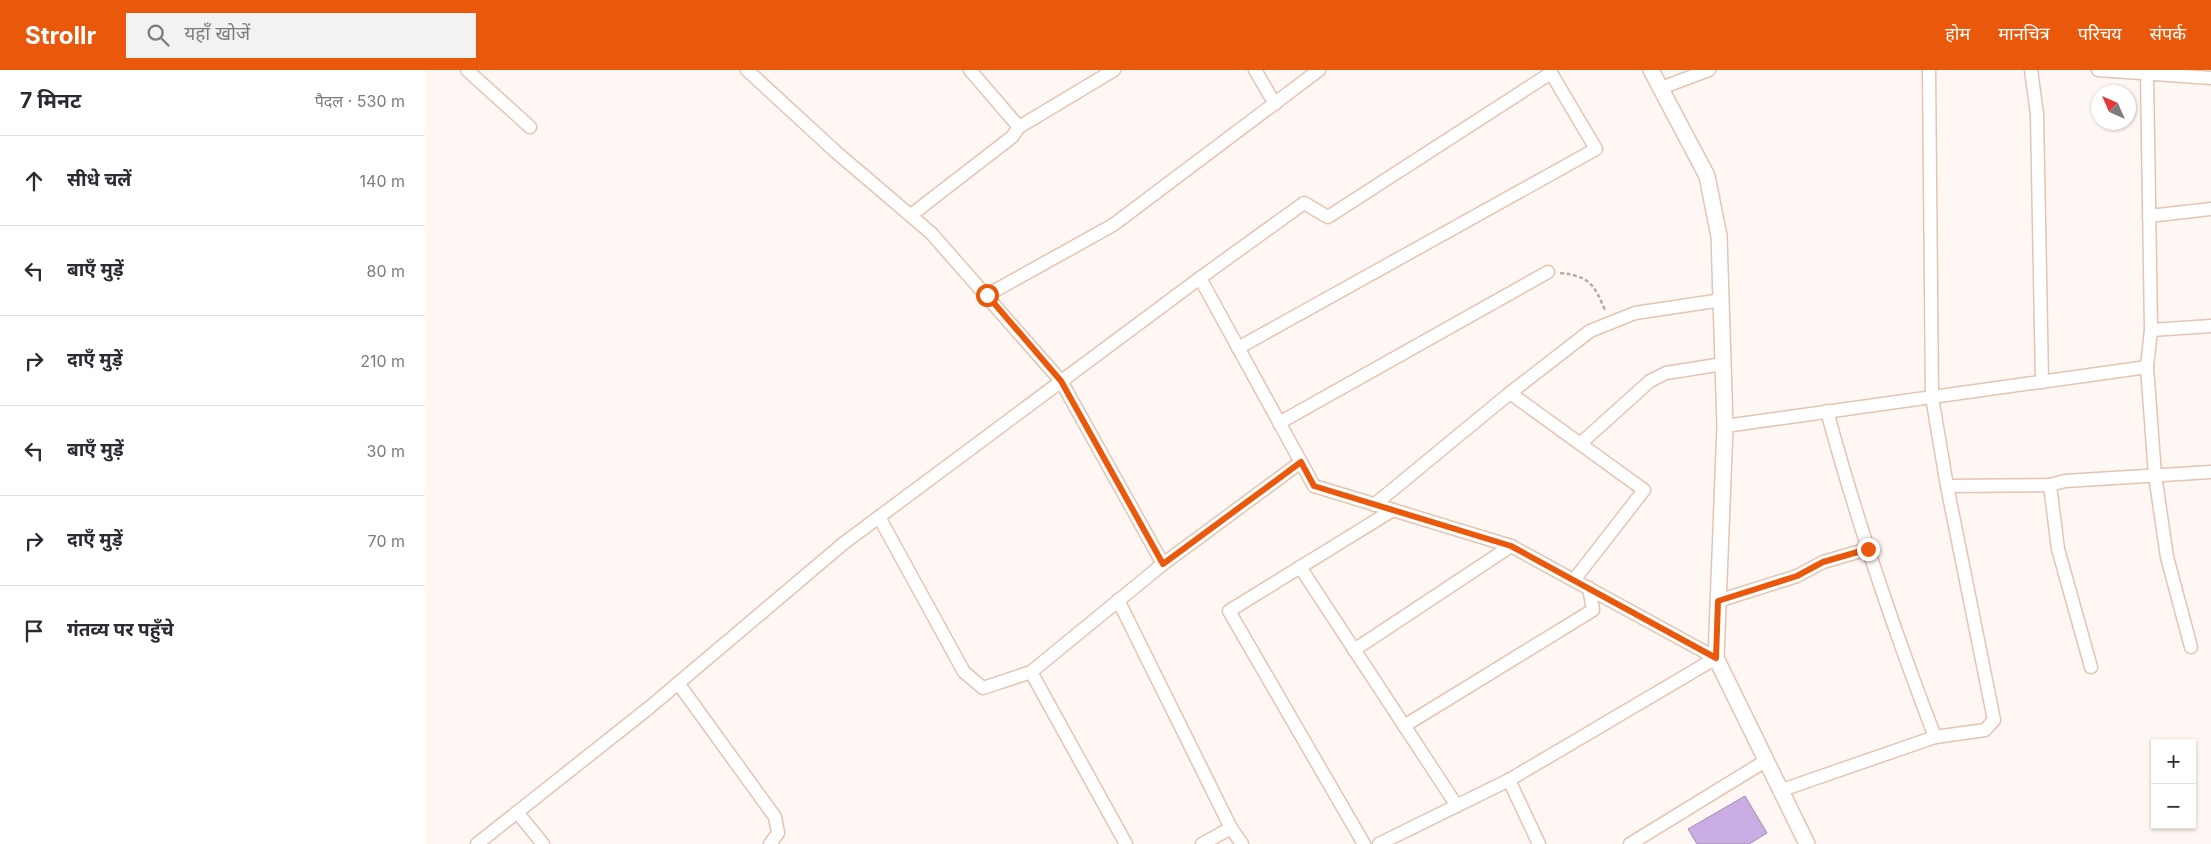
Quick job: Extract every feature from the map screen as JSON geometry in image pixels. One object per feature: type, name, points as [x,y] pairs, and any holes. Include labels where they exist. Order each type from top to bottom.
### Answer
[{"type":"street","points":[[467,70],[530,127]]},
{"type":"street","points":[[747,70],[836,152],[931,233],[1061,381],[1163,564]]},
{"type":"street","points":[[970,70],[1019,127]]},
{"type":"street","points":[[911,215],[1012,138],[1019,127],[1114,70]]},
{"type":"street","points":[[1255,70],[1275,104]]},
{"type":"street","points":[[987,295],[1113,225],[1319,70]]},
{"type":"street","points":[[1651,70],[1707,176],[1719,236],[1725,426],[1716,658],[1807,844]]},
{"type":"street","points":[[1661,88],[1709,70]]},
{"type":"street","points":[[1782,790],[1935,737],[1985,730],[1994,720],[1947,486],[1932,397],[1929,70]]},
{"type":"street","points":[[2031,70],[2037,114],[2042,382]]},
{"type":"street","points":[[2098,70],[2211,78]]},
{"type":"street","points":[[477,844],[678,683],[845,543],[1200,278],[1304,204],[1328,217],[1550,72],[1595,149],[1239,348]]},
{"type":"street","points":[[2147,74],[2151,330],[2147,367],[2155,475],[2167,557],[2191,648]]},
{"type":"street","points":[[2149,216],[2211,209]]},
{"type":"street","points":[[1279,422],[1548,272]]},
{"type":"street","points":[[1200,278],[1314,486],[1511,546],[1716,658]]},
{"type":"street","points":[[1374,504],[1510,393],[1590,331],[1635,312],[1722,300]]},
{"type":"street","points":[[2151,330],[2211,326]]},
{"type":"street","points":[[1581,443],[1650,381],[1666,373],[1723,364]]},
{"type":"street","points":[[1725,426],[2147,367]]},
{"type":"street","points":[[1510,393],[1644,490],[1574,580]]},
{"type":"street","points":[[1827,412],[1846,482],[1893,625],[1935,737]]},
{"type":"street","points":[[879,517],[964,672],[983,688],[1031,672],[1163,564],[1301,462]]},
{"type":"street","points":[[1947,486],[2050,485],[2065,481],[2211,472]]},
{"type":"street","points":[[2050,485],[2058,549],[2091,667]]},
{"type":"street","points":[[1364,844],[1229,610],[1393,510]]},
{"type":"street","points":[[1355,650],[1511,546]]},
{"type":"street","points":[[1718,601],[1797,576],[1823,562],[1868,549]]},
{"type":"street","points":[[1300,567],[1457,806]]},
{"type":"street","points":[[1404,726],[1593,610],[1589,588]]},
{"type":"street","points":[[1118,600],[1231,828],[1242,844]]},
{"type":"street","points":[[1379,844],[1509,780],[1716,658]]},
{"type":"street","points":[[1031,672],[1126,844]]},
{"type":"street","points":[[678,683],[775,817],[778,833],[770,844]]},
{"type":"street","points":[[1630,844],[1767,760]]},
{"type":"street","points":[[1509,780],[1539,844]]},
{"type":"street","points":[[517,812],[543,844]]},
{"type":"street","points":[[1202,844],[1231,828]]},
{"type":"path","points":[[1548,272],[1579,275],[1596,288],[1611,323]]},
{"type":"building","points":[[1745,796],[1767,833],[1749,844],[1697,844],[1688,829]]},
{"type":"route","points":[[987,295],[1061,381],[1163,564],[1301,462],[1314,486],[1511,546],[1716,658],[1718,601],[1797,576],[1823,562],[1868,549]]}]
